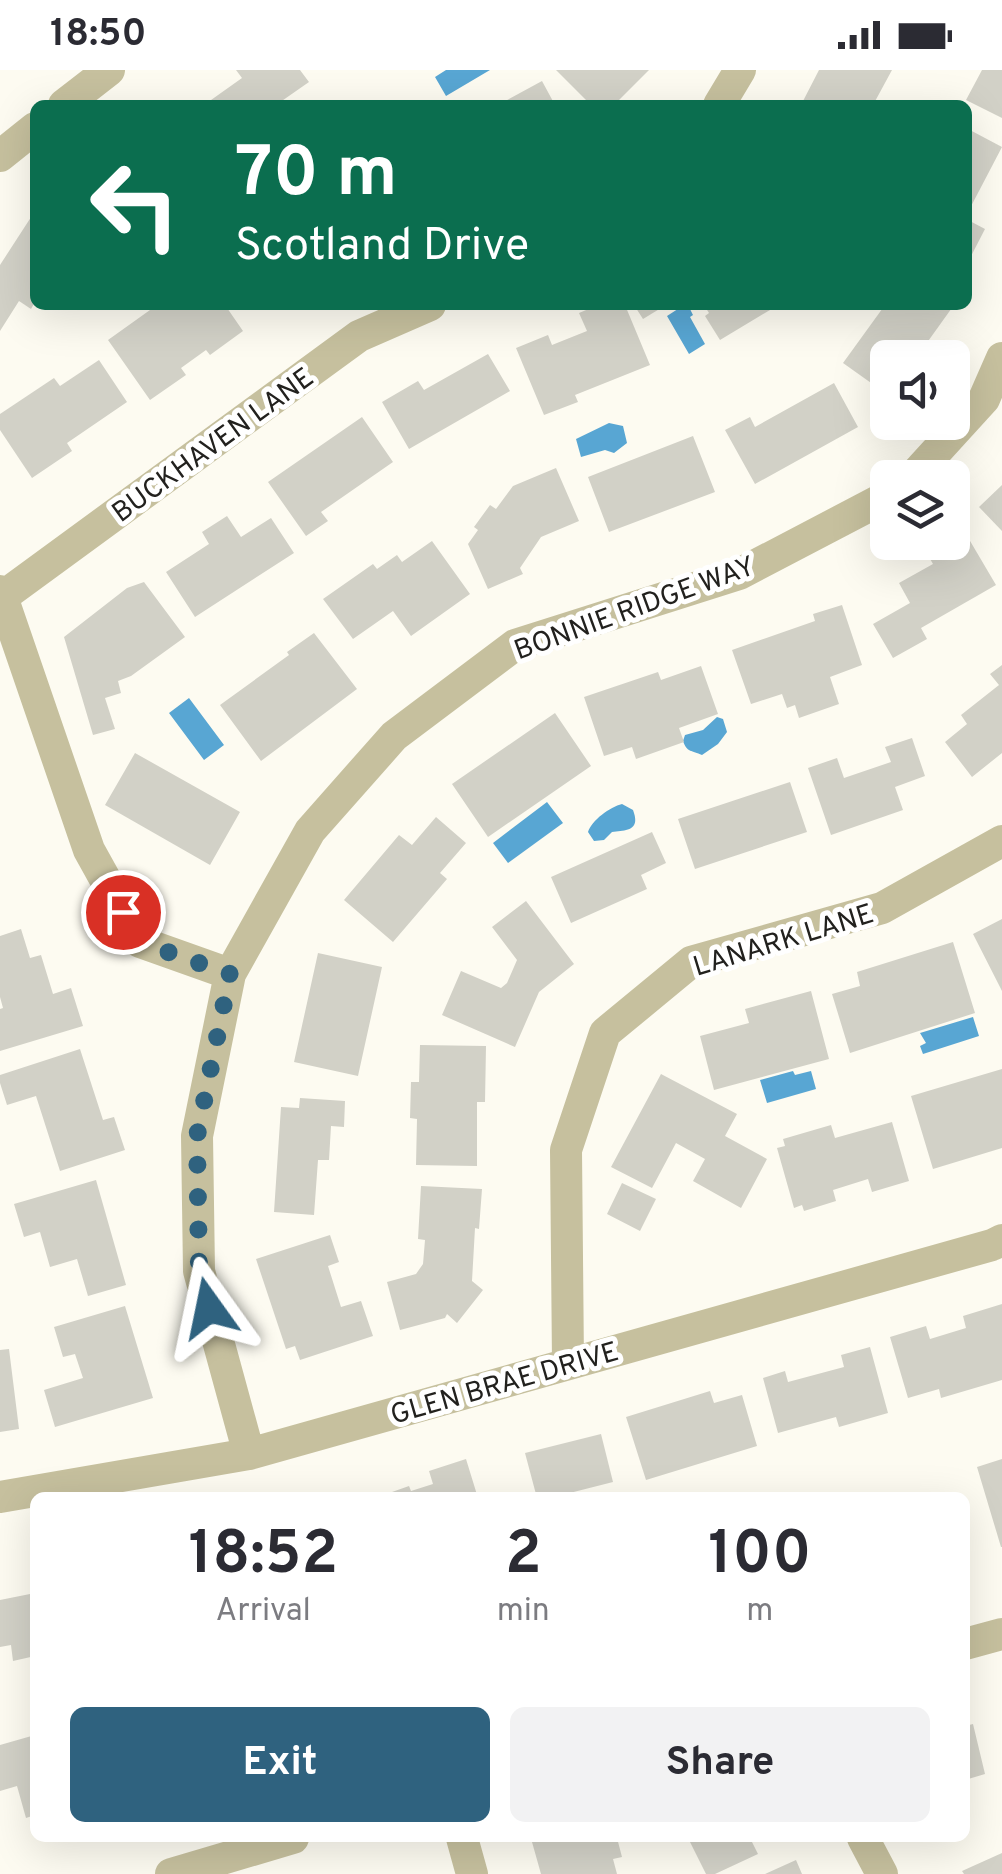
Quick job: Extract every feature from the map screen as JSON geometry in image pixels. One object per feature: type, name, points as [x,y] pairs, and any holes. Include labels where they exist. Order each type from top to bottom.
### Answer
[{"type":"street","points":[[70,100],[109,70]]},
{"type":"street","points":[[722,100],[740,70]]},
{"type":"street","points":[[0,156],[30,132]]},
{"type":"street","name":"BUCKHAVEN LANE","points":[[1,594],[359,336],[419,310]]},
{"type":"street","points":[[929,460],[984,400],[1002,358]]},
{"type":"street","name":"BONNIE RIDGE WAY","points":[[249,1454],[199,1271],[197,1136],[230,974],[310,831],[394,736],[514,645],[739,574],[870,505]]},
{"type":"street","points":[[1,594],[89,850],[140,942],[230,974]]},
{"type":"street","name":"LANARK LANE","points":[[568,1364],[566,1150],[605,1033],[691,962],[882,908],[1002,841]]},
{"type":"street","name":"GLEN BRAE DRIVE","points":[[0,1497],[249,1454],[1002,1240]]},
{"type":"street","points":[[970,1643],[1002,1634]]},
{"type":"street","points":[[171,1874],[279,1842]]},
{"type":"street","points":[[463,1842],[472,1874]]},
{"type":"street","points":[[865,1842],[882,1874]]},
{"type":"water","points":[[446,70],[490,70],[446,96],[435,77]]},
{"type":"water","points":[[676,310],[690,310],[690,317],[705,344],[689,354],[667,316]]},
{"type":"water","points":[[609,423],[623,426],[627,443],[614,453],[605,450],[581,457],[576,439]]},
{"type":"water","points":[[189,698],[224,745],[204,760],[169,713]]},
{"type":"water","points":[[717,717],[723,719],[727,732],[718,744],[702,755],[688,749],[683,741],[685,735],[703,730]]},
{"type":"water","points":[[547,802],[563,823],[508,863],[493,843]]},
{"type":"water","points":[[622,804],[633,810],[634,826],[594,841],[588,832],[593,823]]},
{"type":"water","points":[[973,1017],[979,1036],[923,1054],[920,1046],[926,1043],[920,1033]]},
{"type":"water","points":[[793,1071],[795,1075],[811,1071],[816,1089],[767,1103],[760,1080]]},
{"type":"building","points":[[236,70],[300,70],[309,82],[283,100],[211,100],[242,78]]},
{"type":"building","points":[[556,70],[649,70],[619,100],[586,100]]},
{"type":"building","points":[[819,70],[892,70],[876,100],[804,100]]},
{"type":"building","points":[[982,70],[1002,70],[1002,118],[966,100]]},
{"type":"building","points":[[542,81],[552,100],[507,100]]},
{"type":"building","points":[[972,131],[1002,147],[972,204]]},
{"type":"building","points":[[30,219],[30,308],[19,301],[0,331],[0,265]]},
{"type":"building","points":[[972,222],[985,229],[972,254]]},
{"type":"building","points":[[150,310],[228,310],[243,331],[210,355],[206,350],[181,368],[186,375],[150,400],[108,340]]},
{"type":"building","points":[[627,310],[650,365],[575,395],[578,402],[544,415],[516,348],[548,335],[552,345],[587,331],[579,313]]},
{"type":"building","points":[[637,310],[658,310],[643,319]]},
{"type":"building","points":[[707,310],[770,310],[720,340],[705,316]]},
{"type":"building","points":[[881,310],[950,310],[929,340],[870,340],[870,382],[843,363]]},
{"type":"building","points":[[488,354],[510,391],[409,449],[382,402],[418,381],[424,390]]},
{"type":"building","points":[[99,360],[127,402],[67,443],[72,451],[32,478],[0,430],[0,414],[54,378],[60,386]]},
{"type":"building","points":[[834,383],[858,427],[755,484],[725,430],[750,417],[755,427]]},
{"type":"building","points":[[362,417],[393,462],[321,512],[328,521],[306,536],[268,482]]},
{"type":"building","points":[[693,436],[715,492],[609,532],[588,477]]},
{"type":"building","points":[[556,468],[579,521],[541,537],[520,568],[523,574],[488,589],[468,544],[478,530],[474,527],[490,505],[496,509],[513,486]]},
{"type":"building","points":[[1002,485],[1002,531],[979,507]]},
{"type":"building","points":[[227,516],[241,537],[271,518],[294,553],[195,617],[166,572],[209,544],[202,532]]},
{"type":"building","points":[[432,541],[470,594],[411,636],[393,611],[353,639],[323,599],[373,564],[377,569],[397,555],[402,562]]},
{"type":"building","points":[[970,541],[996,585],[921,628],[927,639],[893,658],[873,624],[910,603],[899,583],[933,564],[931,560],[970,560]]},
{"type":"building","points":[[144,582],[185,637],[118,681],[121,693],[105,698],[115,729],[93,735],[64,637],[127,588]]},
{"type":"building","points":[[842,605],[862,665],[830,677],[839,704],[799,718],[795,705],[787,708],[782,694],[751,704],[732,650],[815,621],[813,614]]},
{"type":"building","points":[[314,633],[357,689],[261,761],[220,705]]},
{"type":"building","points":[[1002,665],[1002,753],[972,777],[945,742],[967,724],[961,715],[999,685],[990,674]]},
{"type":"building","points":[[701,666],[718,714],[679,728],[684,742],[636,759],[632,747],[604,756],[584,697],[658,672],[661,680]]},
{"type":"building","points":[[555,713],[591,766],[488,837],[452,784]]},
{"type":"building","points":[[912,738],[925,776],[895,787],[903,810],[831,835],[808,768],[837,758],[844,778],[891,762],[885,747]]},
{"type":"building","points":[[135,753],[240,812],[210,865],[105,805]]},
{"type":"building","points":[[790,782],[807,832],[695,869],[678,819]]},
{"type":"building","points":[[436,817],[466,843],[440,873],[447,879],[393,942],[344,900],[399,835],[412,845]]},
{"type":"building","points":[[652,832],[666,863],[641,875],[647,889],[571,923],[551,877]]},
{"type":"building","points":[[526,901],[574,964],[539,992],[515,1047],[442,1015],[461,971],[501,988],[507,983],[517,960],[492,927]]},
{"type":"building","points":[[1002,919],[1002,991],[973,934]]},
{"type":"building","points":[[21,929],[30,958],[41,955],[53,994],[71,988],[83,1026],[0,1051],[0,936]]},
{"type":"building","points":[[953,942],[975,1013],[850,1053],[832,994],[860,986],[857,972]]},
{"type":"building","points":[[318,953],[382,967],[358,1076],[294,1062]]},
{"type":"building","points":[[811,991],[829,1059],[714,1090],[700,1036],[749,1023],[745,1009]]},
{"type":"building","points":[[420,1045],[486,1046],[485,1102],[477,1102],[477,1166],[416,1165],[417,1119],[410,1118],[411,1082],[419,1082]]},
{"type":"building","points":[[80,1049],[103,1120],[114,1117],[125,1150],[60,1171],[36,1096],[7,1105],[0,1075]]},
{"type":"building","points":[[1002,1069],[1002,1148],[933,1169],[911,1096]]},
{"type":"building","points":[[661,1074],[737,1114],[725,1136],[767,1159],[741,1208],[693,1181],[705,1159],[676,1143],[652,1188],[611,1167]]},
{"type":"building","points":[[300,1098],[345,1101],[344,1127],[331,1126],[329,1160],[318,1160],[314,1215],[274,1212],[281,1107],[299,1108]]},
{"type":"building","points":[[892,1122],[909,1181],[872,1192],[868,1179],[833,1190],[836,1201],[804,1211],[802,1205],[794,1208],[777,1148],[785,1146],[783,1139],[831,1125],[835,1138]]},
{"type":"building","points":[[96,1180],[126,1285],[88,1296],[77,1259],[50,1267],[40,1232],[24,1237],[14,1204]]},
{"type":"building","points":[[622,1183],[656,1199],[640,1231],[607,1214]]},
{"type":"building","points":[[421,1186],[482,1189],[472,1281],[483,1290],[457,1323],[447,1314],[445,1318],[400,1330],[387,1282],[416,1274],[423,1264],[425,1240],[418,1239]]},
{"type":"building","points":[[330,1235],[339,1262],[328,1266],[341,1307],[361,1301],[373,1336],[300,1360],[295,1346],[286,1349],[256,1259]]},
{"type":"building","points":[[1002,1304],[1002,1380],[941,1398],[939,1389],[908,1398],[890,1337],[926,1326],[930,1339],[966,1328],[963,1316]]},
{"type":"building","points":[[125,1306],[153,1398],[55,1427],[44,1390],[83,1378],[75,1354],[63,1357],[54,1327]]},
{"type":"building","points":[[870,1347],[888,1413],[839,1427],[836,1417],[778,1433],[763,1378],[785,1371],[788,1382],[844,1367],[841,1355]]},
{"type":"building","points":[[9,1349],[19,1429],[0,1432],[0,1350]]},
{"type":"building","points":[[710,1391],[714,1403],[742,1395],[757,1446],[646,1480],[626,1417]]},
{"type":"building","points":[[601,1434],[613,1482],[574,1492],[535,1492],[525,1453]]},
{"type":"building","points":[[466,1459],[476,1492],[392,1492],[433,1484],[429,1471]]},
{"type":"building","points":[[1002,1459],[1002,1547],[1001,1547],[977,1467]]},
{"type":"building","points":[[30,1594],[30,1657],[13,1661],[11,1645],[0,1647],[0,1600]]},
{"type":"building","points":[[973,1724],[985,1774],[970,1778]]},
{"type":"building","points":[[30,1736],[30,1817],[26,1818],[17,1786],[0,1791],[0,1745]]},
{"type":"building","points":[[532,1842],[618,1842],[622,1857],[613,1859],[617,1874],[541,1874]]},
{"type":"building","points":[[690,1842],[752,1842],[758,1854],[715,1874],[706,1874]]},
{"type":"building","points":[[1002,1853],[1002,1874],[962,1871]]},
{"type":"building","points":[[796,1860],[802,1874],[765,1874]]},
{"type":"route","points":[[123,912],[140,942],[230,974],[197,1136],[199,1271],[209,1308]]}]
